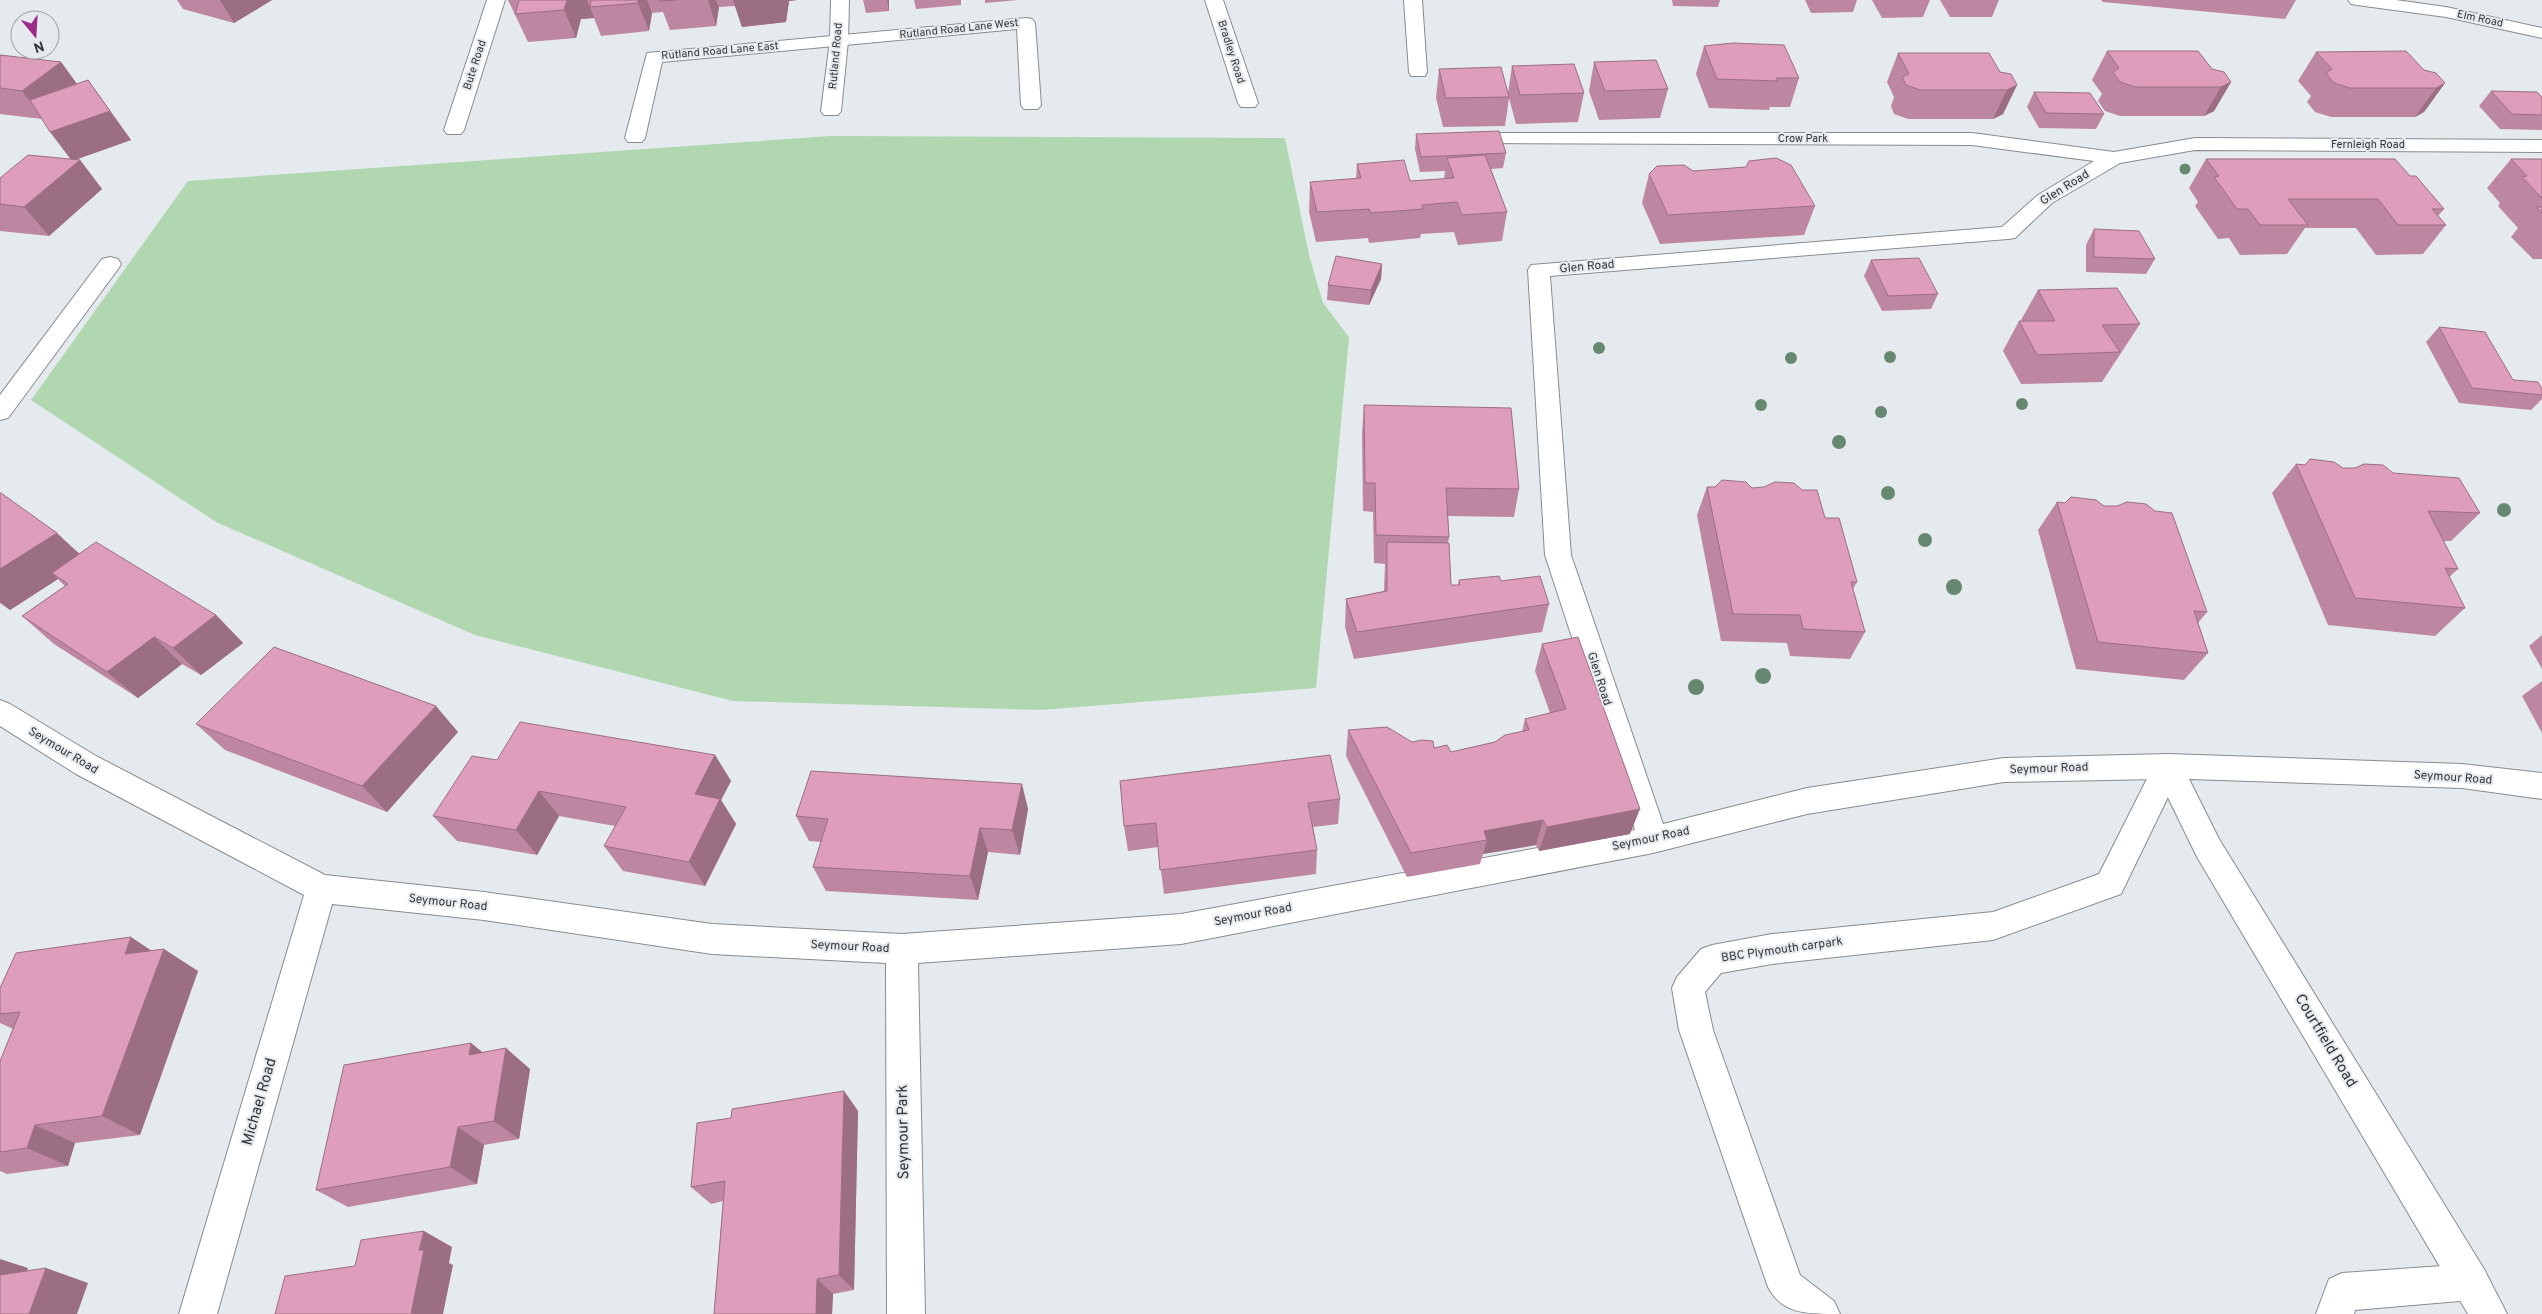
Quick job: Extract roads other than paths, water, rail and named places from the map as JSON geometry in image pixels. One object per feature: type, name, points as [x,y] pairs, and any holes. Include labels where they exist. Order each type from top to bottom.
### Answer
[{"type":"street","name":"Bute Road","points":[[454,130],[496,0]]},
{"type":"street","name":"Rutland Road","points":[[831,111],[839,41],[840,0]]},
{"type":"street","name":"Bradley Road","points":[[1214,0],[1248,103]]},
{"type":"street","points":[[1413,0],[1418,72]]},
{"type":"street","name":"Elm Road","points":[[2357,0],[2446,12],[2542,33]]},
{"type":"street","name":"Rutland Road Lane West","points":[[839,41],[1026,23],[1031,105]]},
{"type":"street","name":"Rutland Road Lane East","points":[[635,138],[654,57],[839,41]]},
{"type":"street","name":"Crow Park","points":[[1490,140],[1972,139],[2114,158]]},
{"type":"street","name":"Glen Road","points":[[1653,840],[1558,555],[1539,270],[2008,232],[2045,199],[2114,158],[2195,144]]},
{"type":"street","name":"Fernleigh Road","points":[[2195,144],[2542,146]]},
{"type":"street","points":[[0,412],[110,264]]},
{"type":"street","name":"Seymour Road","points":[[0,712],[86,765],[321,889],[484,906],[712,939],[902,950],[1181,929],[1653,840],[1807,800],[2004,770],[2168,766],[2462,776],[2542,786]]},
{"type":"street","name":"Courtfield Road","points":[[2168,766],[2208,848],[2471,1282],[2488,1314]]},
{"type":"street","name":"BBC Plymouth carpark","points":[[1821,1314],[1786,1287],[1696,1030],[1688,988],[1712,960],[1772,949],[1993,926],[2110,884],[2168,766]]},
{"type":"street","name":"Michael Road","points":[[198,1314],[321,889]]},
{"type":"street","name":"Seymour Park","points":[[902,950],[906,1314]]},
{"type":"street","points":[[2335,1314],[2342,1292],[2471,1282]]}]
